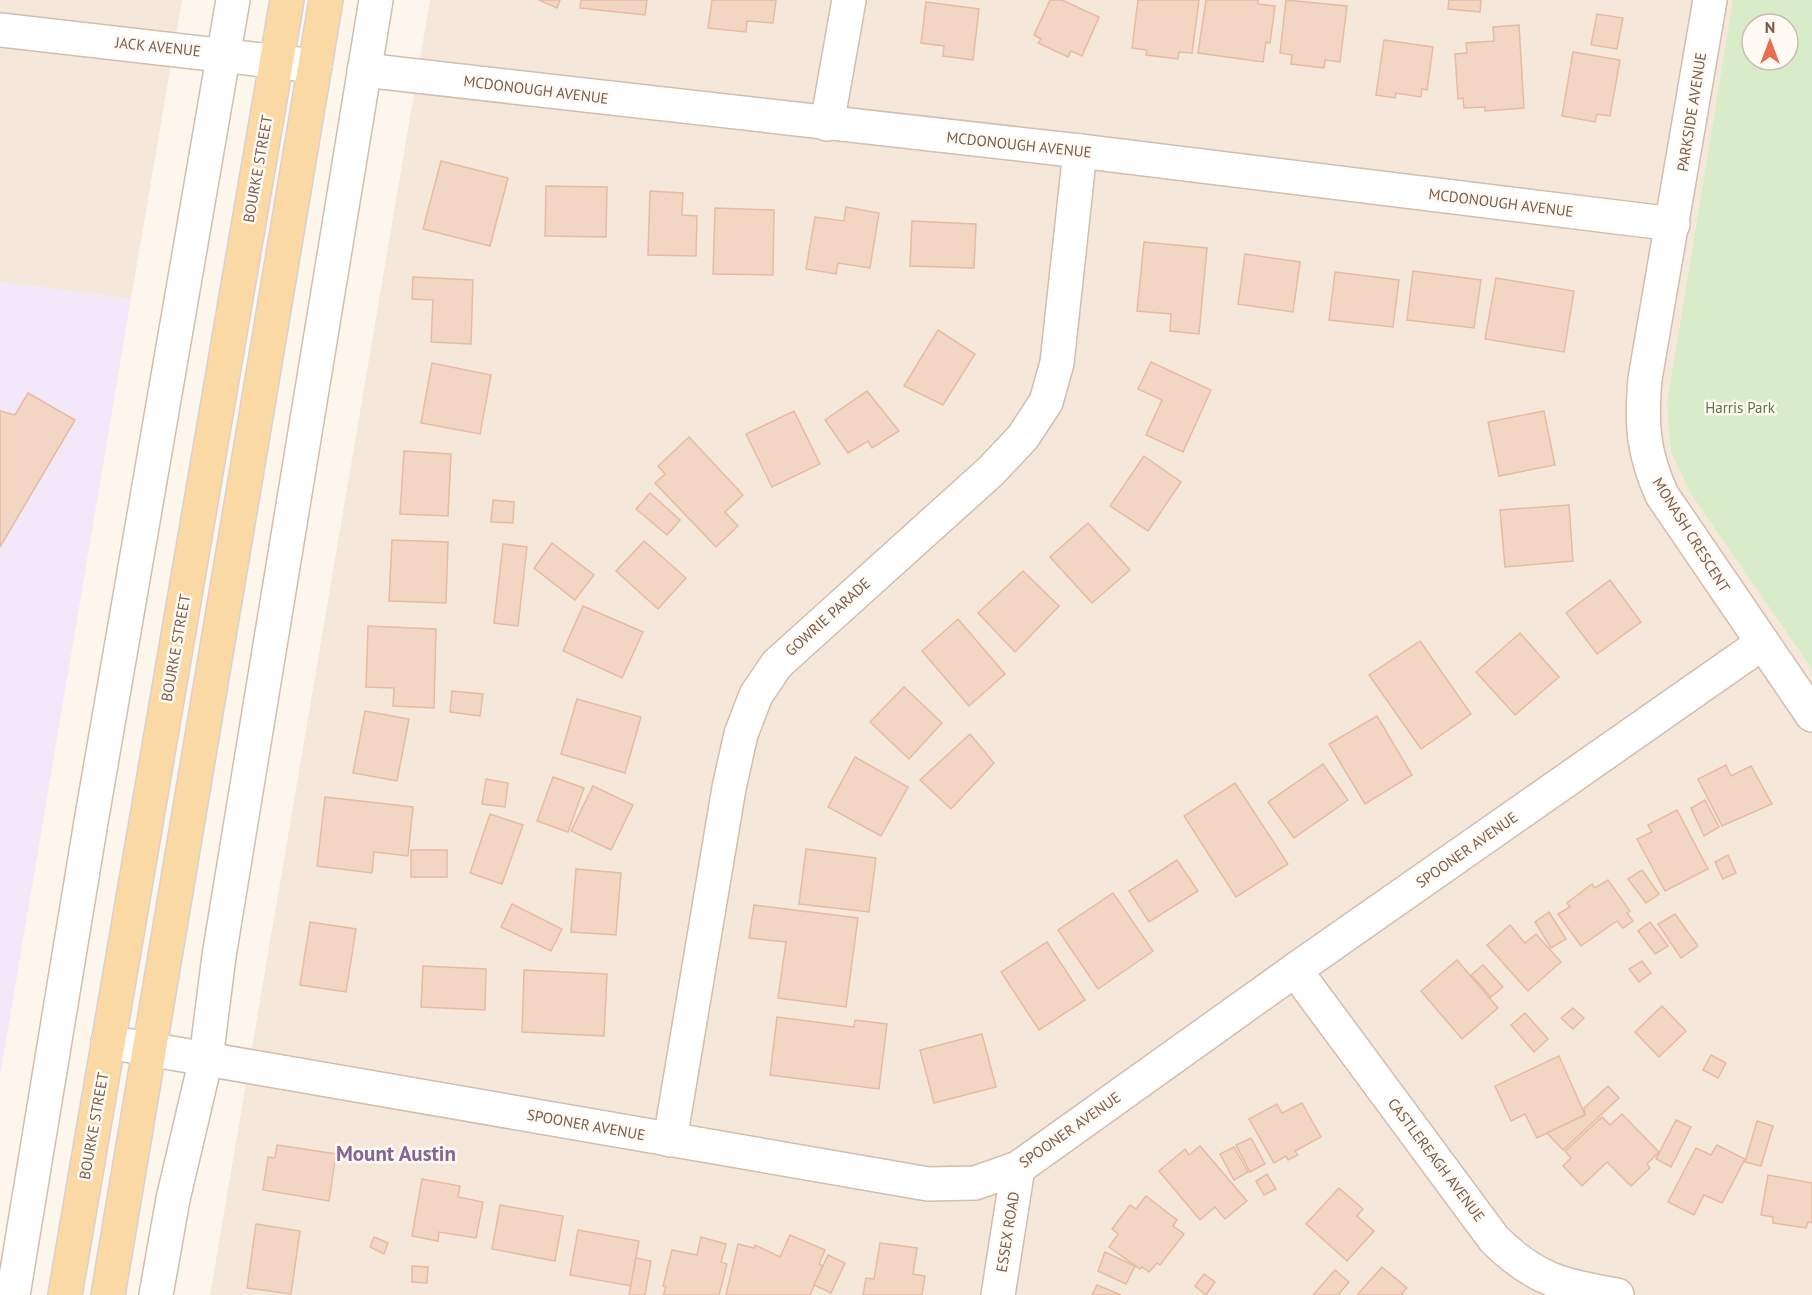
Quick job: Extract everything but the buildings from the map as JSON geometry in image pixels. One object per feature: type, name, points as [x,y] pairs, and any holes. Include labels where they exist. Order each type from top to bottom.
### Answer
[{"type":"main road","name":"BOURKE STREET","points":[[65,1295],[287,0]]},
{"type":"main road","points":[[108,1295],[326,0]]},
{"type":"street","points":[[13,1295],[91,822],[233,0]]},
{"type":"street","points":[[156,1295],[173,1199],[206,1059],[219,956],[376,0]]},
{"type":"street","points":[[827,124],[849,0]]},
{"type":"street","name":"PARKSIDE AVENUE","points":[[1673,224],[1710,0]]},
{"type":"street","name":"JACK AVENUE","points":[[0,30],[315,66]]},
{"type":"street","name":"MCDONOUGH AVENUE","points":[[364,70],[1080,151],[1673,224]]},
{"type":"street","name":"GOWRIE PARADE","points":[[670,1140],[729,788],[741,734],[756,695],[777,664],[810,632],[991,471],[1023,437],[1046,402],[1057,363],[1080,151]]},
{"type":"street","name":"MONASH CRESCENT","points":[[1673,224],[1645,379],[1642,413],[1649,467],[1662,495],[1761,644],[1812,715]]},
{"type":"street","name":"SPOONER AVENUE","points":[[108,1042],[928,1184],[975,1184],[1018,1168],[1295,970],[1761,644]]},
{"type":"street","name":"CASTLEREAGH AVENUE","points":[[1295,970],[1487,1230],[1509,1254],[1517,1262],[1543,1276],[1577,1288],[1617,1295]]},
{"type":"street","name":"ESSEX ROAD","points":[[998,1295],[1018,1168]]},
{"type":"shaded area","points":[[0,0],[182,0],[131,299],[0,282]]},
{"type":"shaded area","points":[[430,0],[1812,0],[1812,1295],[210,1295]]},
{"type":"shaded area","points":[[0,282],[131,299],[0,1077]]},
{"type":"green space","name":"Harris Park","points":[[1733,0],[1812,0],[1812,669],[1691,494],[1671,452],[1667,404]]},
{"type":"district","name":"Mount Austin","points":[[396,1154]]}]
